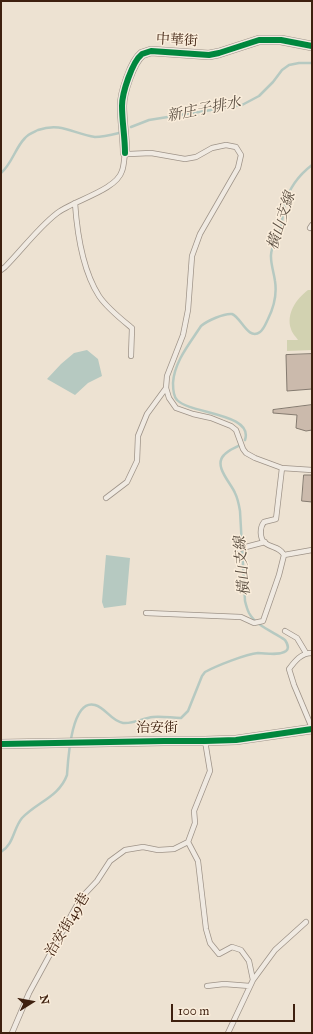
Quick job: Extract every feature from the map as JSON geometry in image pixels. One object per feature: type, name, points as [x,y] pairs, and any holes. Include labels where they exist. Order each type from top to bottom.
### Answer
[{"type":"street","name":"中華街","points":[[125,153],[122,105],[124,92],[132,68],[143,54],[151,51],[209,55],[259,40],[281,40],[312,46]]},
{"type":"street","name":"治安街","points":[[1,744],[164,740],[236,740],[312,728]]},
{"type":"lane","points":[[1,270],[20,252],[46,222],[58,212],[105,188],[115,181],[122,173],[125,153],[151,153],[185,159],[196,157],[212,148],[226,144],[236,147],[241,155],[238,168],[200,234],[192,256],[188,310],[184,335],[167,376],[166,388],[169,398],[176,408],[211,418],[231,426],[236,430],[246,453],[282,468],[312,470]]},
{"type":"lane","points":[[75,203],[76,224],[86,270],[99,296],[132,328],[131,356]]},
{"type":"lane","points":[[106,498],[127,482],[137,461],[138,436],[147,414],[166,388]]},
{"type":"lane","points":[[146,613],[241,617],[254,623],[263,621],[279,575],[284,555],[278,548],[265,542],[261,536],[261,526],[264,522],[276,519],[282,468]]},
{"type":"lane","points":[[238,549],[265,542]]},
{"type":"lane","points":[[284,555],[312,550]]},
{"type":"lane","points":[[285,631],[297,638],[306,653]]},
{"type":"lane","points":[[312,653],[306,653],[295,661],[289,669],[312,728]]},
{"type":"lane","points":[[205,741],[210,771],[194,810],[195,823],[188,842],[198,861],[206,929],[210,943],[219,954],[232,947],[241,950],[249,961],[253,980]]},
{"type":"lane","name":"治安街49巷","points":[[12,1033],[29,992],[73,912],[81,898],[97,881],[110,861],[125,850],[143,846],[158,850],[174,848],[188,842]]},
{"type":"lane","points":[[228,1033],[253,980],[275,950],[306,922]]},
{"type":"lane","points":[[207,986],[224,984],[250,986]]},
{"type":"green space","points":[[308,290],[312,290],[312,350],[287,351],[287,340],[298,340],[291,329],[291,312],[296,302]]},
{"type":"shaded area","points":[[87,350],[98,359],[102,376],[88,383],[75,395],[47,379],[74,353]]},
{"type":"shaded area","points":[[106,555],[130,558],[126,605],[104,608],[102,602]]},
{"type":"building","points":[[312,354],[312,389],[287,391],[286,355]]},
{"type":"building","points":[[312,405],[312,430],[306,431],[296,428],[297,415],[273,413],[273,410]]},
{"type":"building","points":[[304,475],[312,475],[312,502],[302,501]]},
{"type":"waterway","name":"新庄子排水","points":[[131,127],[149,120],[242,105],[259,96],[273,82],[282,70],[289,65],[312,63]]},
{"type":"waterway","name":"新庄子排水","points":[[1,173],[28,135],[38,130],[54,127],[95,137],[119,133]]},
{"type":"waterway","name":"橫山支線","points":[[245,440],[245,431],[240,424],[231,419],[184,405],[177,400],[173,390],[174,375],[179,360],[201,326],[207,322],[220,316],[232,314],[248,331],[252,333],[256,334],[264,328],[273,305],[276,291],[275,278],[271,263],[271,254],[282,224],[285,204],[295,182],[312,165]]},
{"type":"waterway","name":"橫山支線","points":[[1,852],[11,841],[22,818],[59,789],[63,783],[67,775],[72,732],[76,720],[81,711],[87,705],[95,705],[115,720],[123,723],[131,723],[153,717],[181,718],[188,711],[205,672],[246,656],[258,653],[283,653],[287,650],[288,646],[285,640],[252,618],[248,612],[245,601],[240,511],[236,495],[224,474],[221,464],[221,459],[226,453],[240,445]]},
{"type":"cycle path","points":[[125,153],[122,100],[131,71],[142,54],[151,51],[209,55],[259,40],[281,40],[312,46]]},
{"type":"cycle path","points":[[1,744],[236,740],[312,729]]}]
